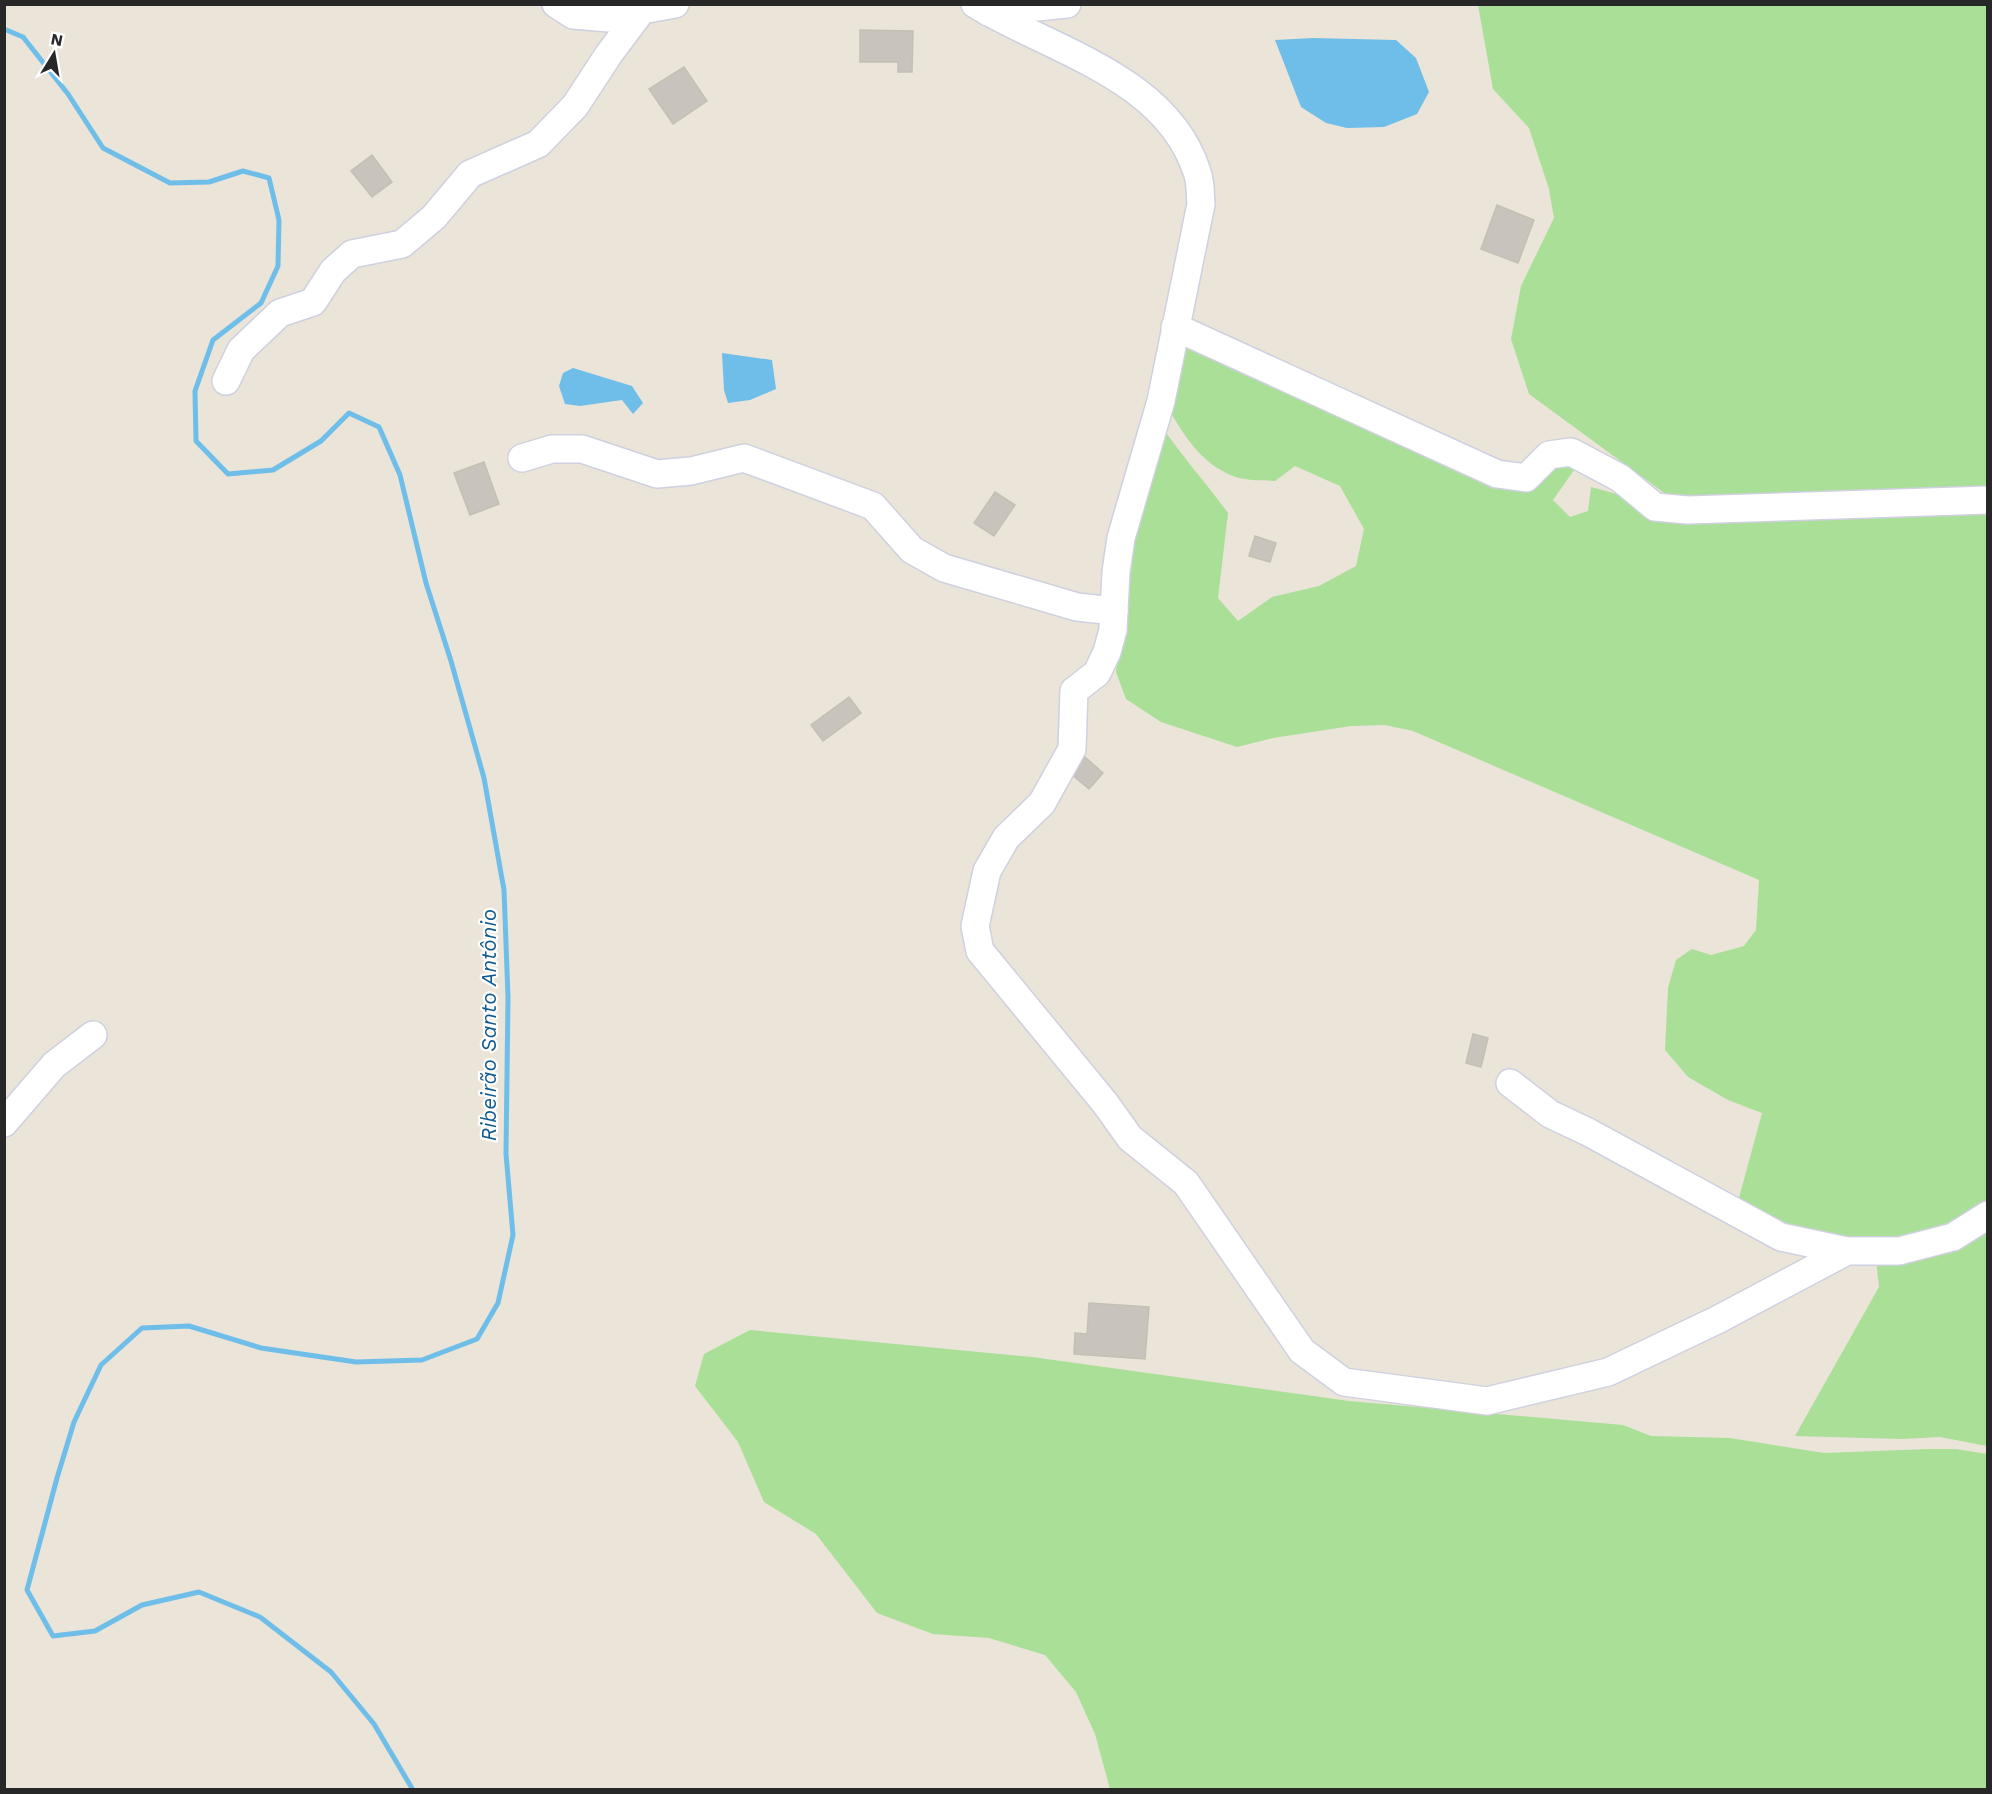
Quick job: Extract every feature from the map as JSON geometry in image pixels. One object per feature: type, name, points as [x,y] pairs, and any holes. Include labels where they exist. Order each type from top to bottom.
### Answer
[{"type":"street","points":[[556,4],[573,15],[609,18],[675,4]]},
{"type":"street","points":[[981,8],[1067,4]]},
{"type":"street","points":[[981,8],[1122,80],[1170,121],[1187,146],[1198,174],[1201,204],[1161,401],[1121,538],[1116,572],[1113,630],[1107,652],[1097,673],[1074,691],[1072,749],[1042,803],[1006,838],[987,871],[975,926],[980,951],[1106,1103],[1130,1138],[1186,1183],[1302,1351],[1344,1382],[1487,1401],[1608,1372],[1717,1320],[1847,1251]]},
{"type":"street","points":[[226,381],[241,350],[280,313],[313,302],[333,271],[352,254],[402,244],[434,217],[470,174],[538,144],[575,106],[609,54],[642,10]]},
{"type":"street","points":[[1175,327],[1497,474],[1526,477],[1549,455],[1571,452],[1620,478],[1655,507],[1688,510],[1988,500]]},
{"type":"street","points":[[522,458],[552,449],[582,449],[657,474],[691,471],[744,458],[873,506],[912,550],[944,568],[1077,607],[1114,611]]},
{"type":"street","points":[[4,1123],[54,1065],[93,1035]]},
{"type":"street","points":[[1510,1083],[1550,1114],[1588,1132],[1781,1237],[1847,1251],[1899,1251],[1953,1237],[1988,1215]]},
{"type":"green space","points":[[1478,5],[1987,5],[1987,488],[1671,498],[1529,394],[1511,339],[1521,286],[1554,218],[1549,189],[1529,128],[1493,89]]},
{"type":"green space","points":[[1181,333],[1527,490],[1554,461],[1579,463],[1553,500],[1570,517],[1588,511],[1591,487],[1631,498],[1987,505],[1987,1207],[1953,1225],[1899,1241],[1847,1241],[1783,1227],[1739,1198],[1762,1113],[1728,1100],[1688,1077],[1665,1050],[1668,988],[1676,960],[1692,949],[1711,955],[1744,946],[1756,930],[1759,880],[1413,731],[1385,725],[1351,726],[1273,738],[1237,747],[1161,722],[1126,699],[1116,672],[1125,581],[1160,424],[1228,513],[1218,598],[1238,621],[1272,597],[1319,586],[1356,566],[1364,529],[1340,486],[1295,466],[1275,481],[1238,478],[1222,471],[1195,449],[1169,410]]},
{"type":"green space","points":[[1987,1222],[1987,1446],[1940,1437],[1902,1439],[1795,1436],[1879,1287],[1876,1259]]},
{"type":"green space","points":[[750,1330],[1032,1357],[1349,1401],[1623,1425],[1651,1436],[1730,1438],[1824,1453],[1956,1449],[1987,1454],[1987,1789],[1110,1789],[1095,1734],[1076,1692],[1045,1655],[989,1638],[933,1634],[877,1613],[816,1534],[764,1502],[738,1442],[695,1386],[704,1354]]},
{"type":"water","points":[[1313,38],[1396,40],[1416,58],[1429,92],[1417,114],[1384,127],[1347,128],[1326,123],[1301,107],[1275,40]]},
{"type":"water","points":[[722,353],[772,360],[776,389],[750,400],[728,403],[724,390]]},
{"type":"water","points":[[573,368],[632,386],[643,403],[633,414],[622,400],[580,406],[565,404],[559,386],[563,373]]},
{"type":"building","points":[[860,30],[913,31],[912,72],[898,72],[898,62],[860,62]]},
{"type":"building","points":[[684,67],[707,101],[673,124],[649,89]]},
{"type":"building","points":[[372,155],[392,182],[372,197],[351,171]]},
{"type":"building","points":[[1497,205],[1534,220],[1518,263],[1481,249]]},
{"type":"building","points":[[484,462],[499,504],[470,515],[454,473]]},
{"type":"building","points":[[995,492],[1015,505],[994,536],[974,523]]},
{"type":"building","points":[[1255,536],[1276,543],[1270,562],[1249,556]]},
{"type":"building","points":[[849,697],[861,713],[823,741],[811,725]]},
{"type":"building","points":[[1085,757],[1103,773],[1089,789],[1071,774]]},
{"type":"building","points":[[1473,1034],[1488,1038],[1481,1067],[1466,1063]]},
{"type":"building","points":[[1089,1303],[1149,1307],[1145,1359],[1074,1354],[1075,1333],[1087,1334]]},
{"type":"waterway","name":"Ribeirão Santo Antônio","points":[[4,29],[23,37],[68,94],[103,148],[170,183],[209,182],[243,171],[269,178],[279,220],[278,266],[261,303],[213,340],[195,391],[196,441],[228,474],[273,470],[321,441],[349,413],[379,427],[400,475],[426,583],[484,778],[504,890],[508,997],[506,1154],[513,1235],[498,1303],[477,1339],[422,1360],[356,1362],[261,1348],[189,1326],[142,1328],[101,1365],[74,1422],[27,1590],[53,1636],[95,1631],[142,1605],[199,1592],[260,1617],[331,1672],[374,1724],[413,1790]]}]
